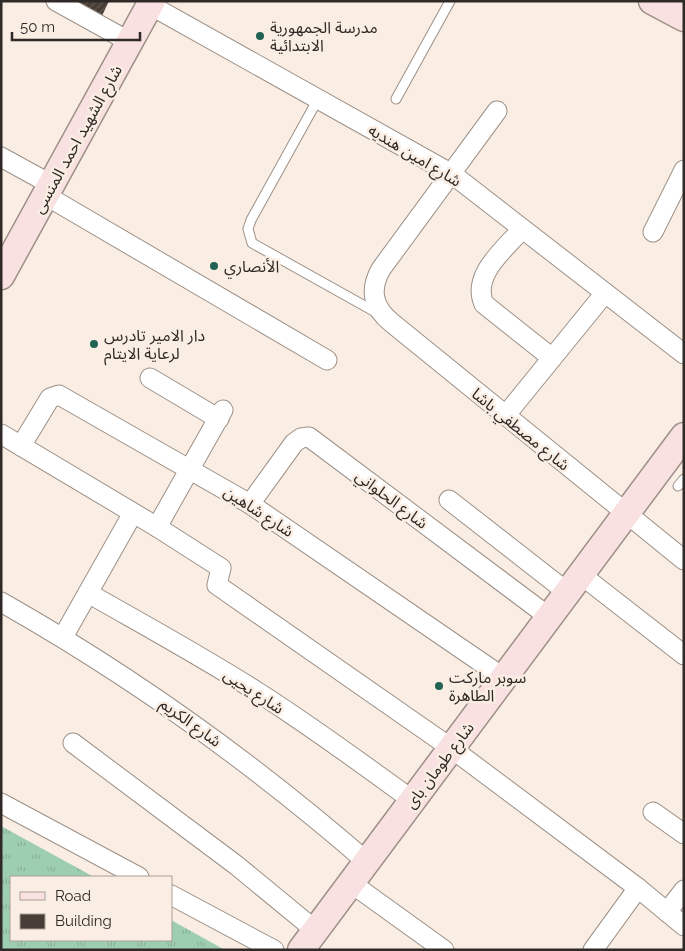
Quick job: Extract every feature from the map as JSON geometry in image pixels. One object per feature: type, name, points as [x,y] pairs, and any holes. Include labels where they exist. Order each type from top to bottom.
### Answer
[{"type":"street","points":[[56,1],[130,42]]},
{"type":"street","points":[[652,1],[684,18]]},
{"type":"street","name":"شارع الشهيد احمد المنسى","points":[[1,276],[151,3]]},
{"type":"street","name":"شارع امين هنديه","points":[[151,3],[452,174],[684,354]]},
{"type":"street","points":[[452,174],[497,111]]},
{"type":"street","points":[[1,157],[49,190],[327,360]]},
{"type":"street","points":[[653,232],[684,170]]},
{"type":"street","name":"شارع مصطفي باشا","points":[[452,174],[381,269],[374,288],[374,298],[384,317],[684,560]]},
{"type":"street","points":[[522,229],[482,278],[480,296],[484,304],[552,358]]},
{"type":"street","points":[[506,416],[605,293]]},
{"type":"street","points":[[150,378],[221,414],[157,527]]},
{"type":"street","name":"شارع شاهين","points":[[22,446],[50,398],[59,395],[250,504],[504,678]]},
{"type":"street","points":[[1,434],[157,527],[222,569],[217,585],[452,748],[638,888],[684,926]]},
{"type":"street","name":"شارع الحلواني","points":[[250,504],[294,442],[300,438],[309,438],[549,617]]},
{"type":"street","name":"شارع طومان باى","points":[[308,940],[574,583],[682,443]]},
{"type":"street","points":[[448,500],[684,655]]},
{"type":"street","points":[[63,637],[133,513]]},
{"type":"street","name":"شارع يحيى","points":[[88,593],[174,641],[256,691],[335,744],[412,800]]},
{"type":"street","name":"شارع الكريم","points":[[1,602],[63,637],[131,680],[233,753],[366,862]]},
{"type":"street","points":[[73,743],[236,865],[308,940]]},
{"type":"street","points":[[1,803],[137,876]]},
{"type":"street","points":[[653,812],[684,834]]},
{"type":"street","points":[[351,883],[444,950]]},
{"type":"street","points":[[593,950],[638,888]]},
{"type":"street","points":[[668,912],[684,890]]},
{"type":"street","points":[[172,895],[274,950]]},
{"type":"lane","points":[[396,99],[450,1]]},
{"type":"lane","points":[[318,99],[251,220],[249,236],[252,243],[384,317]]},
{"type":"green space","points":[[1,826],[92,876],[10,876],[10,941],[172,941],[172,921],[225,950],[1,950]]},
{"type":"building","points":[[63,1],[109,1],[100,20]]},
{"type":"place","name":"مدرسة الجمهورية الابتدائية","points":[[260,36]]},
{"type":"place","name":"الأنصاري","points":[[214,266]]},
{"type":"place","name":"دار الامير تادرس لرعاية الايتام","points":[[94,344]]},
{"type":"place","name":"سوبر ماركت الطاهرة","points":[[439,686]]}]
